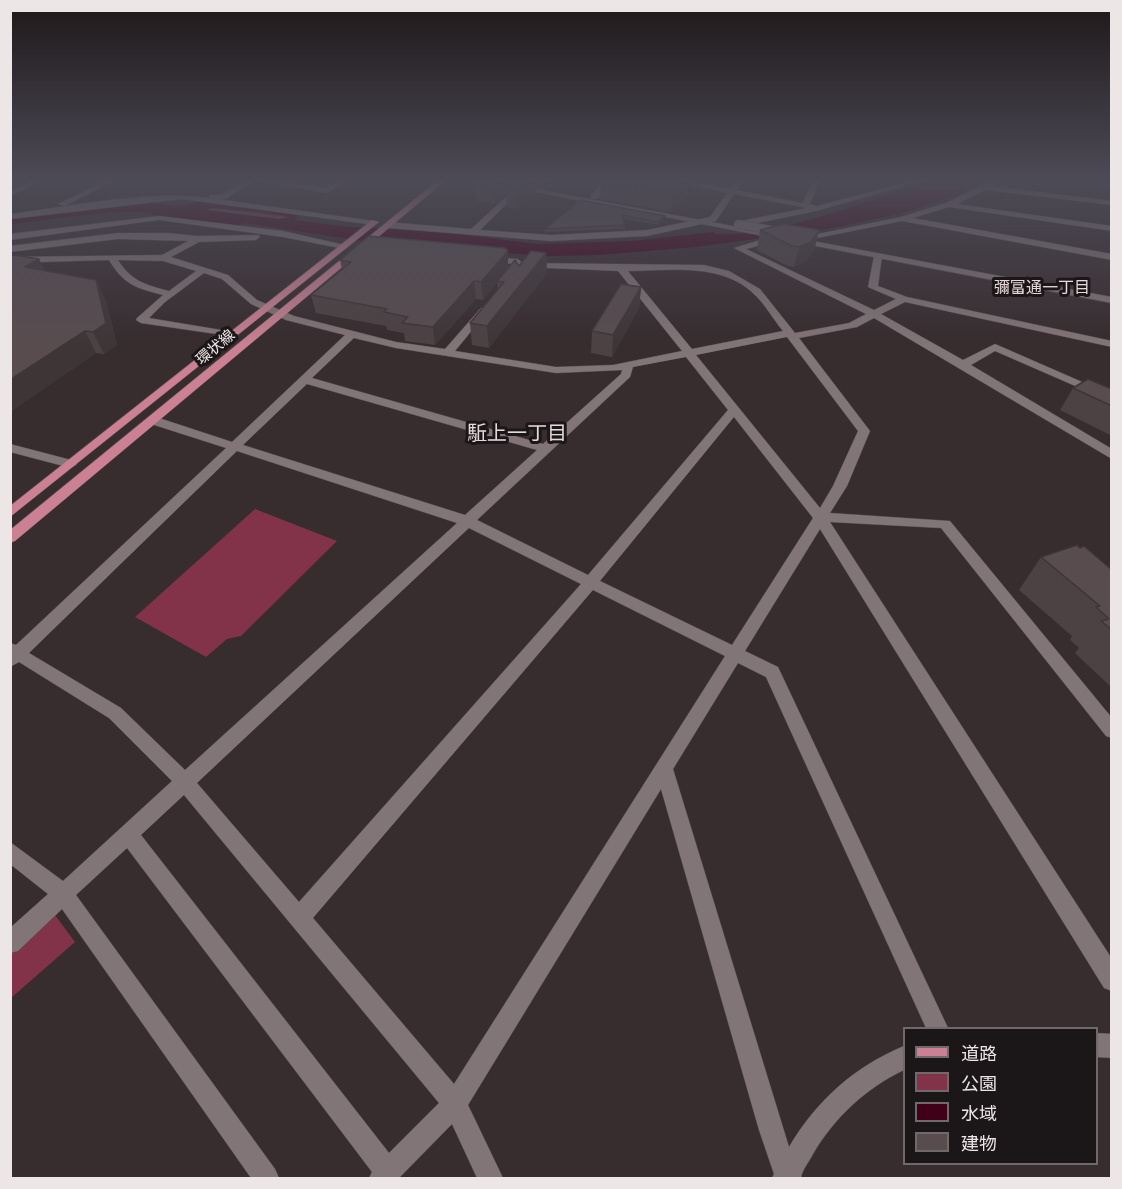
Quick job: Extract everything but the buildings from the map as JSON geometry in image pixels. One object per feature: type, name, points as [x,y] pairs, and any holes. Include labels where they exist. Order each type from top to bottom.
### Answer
[{"type":"main road","name":"環状線","points":[[10,513],[357,236]]},
{"type":"main road","name":"環状線","points":[[10,538],[373,236]]},
{"type":"street","points":[[10,249],[114,236]]},
{"type":"street","points":[[109,257],[118,236]]},
{"type":"street","points":[[173,236],[197,239],[240,236]]},
{"type":"street","points":[[299,236],[347,244]]},
{"type":"street","points":[[531,236],[602,236]]},
{"type":"street","points":[[772,236],[1112,300]]},
{"type":"street","points":[[999,236],[1112,257]]},
{"type":"street","points":[[807,237],[1112,294]]},
{"type":"street","points":[[780,238],[738,248],[766,264],[874,314],[964,364],[1112,455]]},
{"type":"street","points":[[164,258],[197,239]]},
{"type":"street","points":[[362,246],[381,248]]},
{"type":"street","points":[[878,256],[873,287],[998,334],[1112,399]]},
{"type":"street","points":[[109,257],[122,276],[131,283],[171,294]]},
{"type":"street","points":[[10,260],[164,258],[225,277],[254,302],[281,313],[352,334],[396,345],[556,370],[628,367],[689,353],[791,335],[829,331],[853,325],[904,299]]},
{"type":"street","points":[[128,834],[385,1175],[455,1104],[840,486],[864,431],[757,291],[726,273],[704,268],[520,266],[518,262],[483,258]]},
{"type":"street","points":[[506,283],[520,266]]},
{"type":"street","points":[[621,268],[819,518],[1112,980]]},
{"type":"street","points":[[203,270],[141,320],[233,335]]},
{"type":"street","points":[[448,353],[491,301]]},
{"type":"street","points":[[352,334],[235,448],[13,654],[115,712],[185,782],[455,1104],[490,1179]]},
{"type":"street","points":[[964,364],[998,334],[1112,344]]},
{"type":"street","points":[[10,943],[626,375],[628,367]]},
{"type":"street","points":[[306,380],[546,449]]},
{"type":"street","points":[[299,918],[590,583],[734,410]]},
{"type":"street","points":[[152,420],[467,521],[772,672],[936,1027]]},
{"type":"street","points":[[10,448],[71,464]]},
{"type":"street","points":[[819,518],[945,524],[1112,731]]},
{"type":"street","points":[[664,768],[786,1178]]},
{"type":"street","points":[[10,851],[63,894],[266,1179]]},
{"type":"street","points":[[786,1178],[822,1119],[854,1088],[888,1065],[903,1058]]},
{"type":"green space","points":[[255,509],[337,541],[241,636],[227,639],[206,657],[135,617]]},
{"type":"green space","points":[[52,911],[75,942],[11,998],[11,951]]},
{"type":"water","points":[[333,236],[478,236],[536,244],[631,241],[673,236],[773,236],[696,247],[600,255],[548,256],[382,244]]},
{"type":"district","name":"彌富通一丁目","points":[[1042,289]]},
{"type":"district","name":"駈上一丁目","points":[[517,435]]}]
